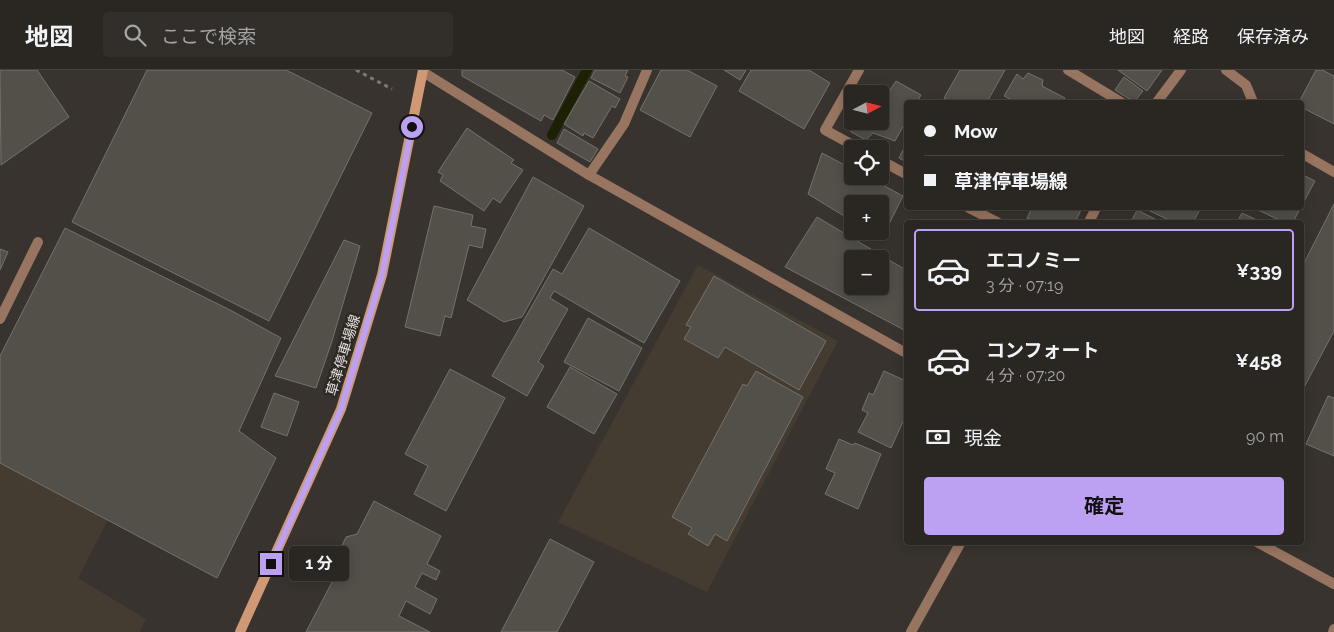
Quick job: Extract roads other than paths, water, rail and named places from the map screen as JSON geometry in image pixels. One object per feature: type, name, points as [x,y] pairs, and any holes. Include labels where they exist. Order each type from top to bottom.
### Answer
[{"type":"main road","name":"草津停車場線","points":[[240,632],[341,409],[382,275],[423,71]]},
{"type":"street","points":[[589,175],[624,124],[646,70]]},
{"type":"street","points":[[844,140],[825,130],[859,70]]},
{"type":"street","points":[[1068,70],[1118,100]]},
{"type":"street","points":[[1158,100],[1181,70]]},
{"type":"street","points":[[1226,70],[1246,85],[1251,100]]},
{"type":"street","points":[[423,71],[589,175],[904,352]]},
{"type":"street","points":[[1304,155],[1334,172]]},
{"type":"street","points":[[889,165],[904,173]]},
{"type":"street","points":[[973,210],[993,220]]},
{"type":"street","points":[[0,319],[38,242]]},
{"type":"street","points":[[911,632],[959,545]]},
{"type":"street","points":[[1262,545],[1334,584]]},
{"type":"waterway","points":[[552,135],[587,70]]}]
